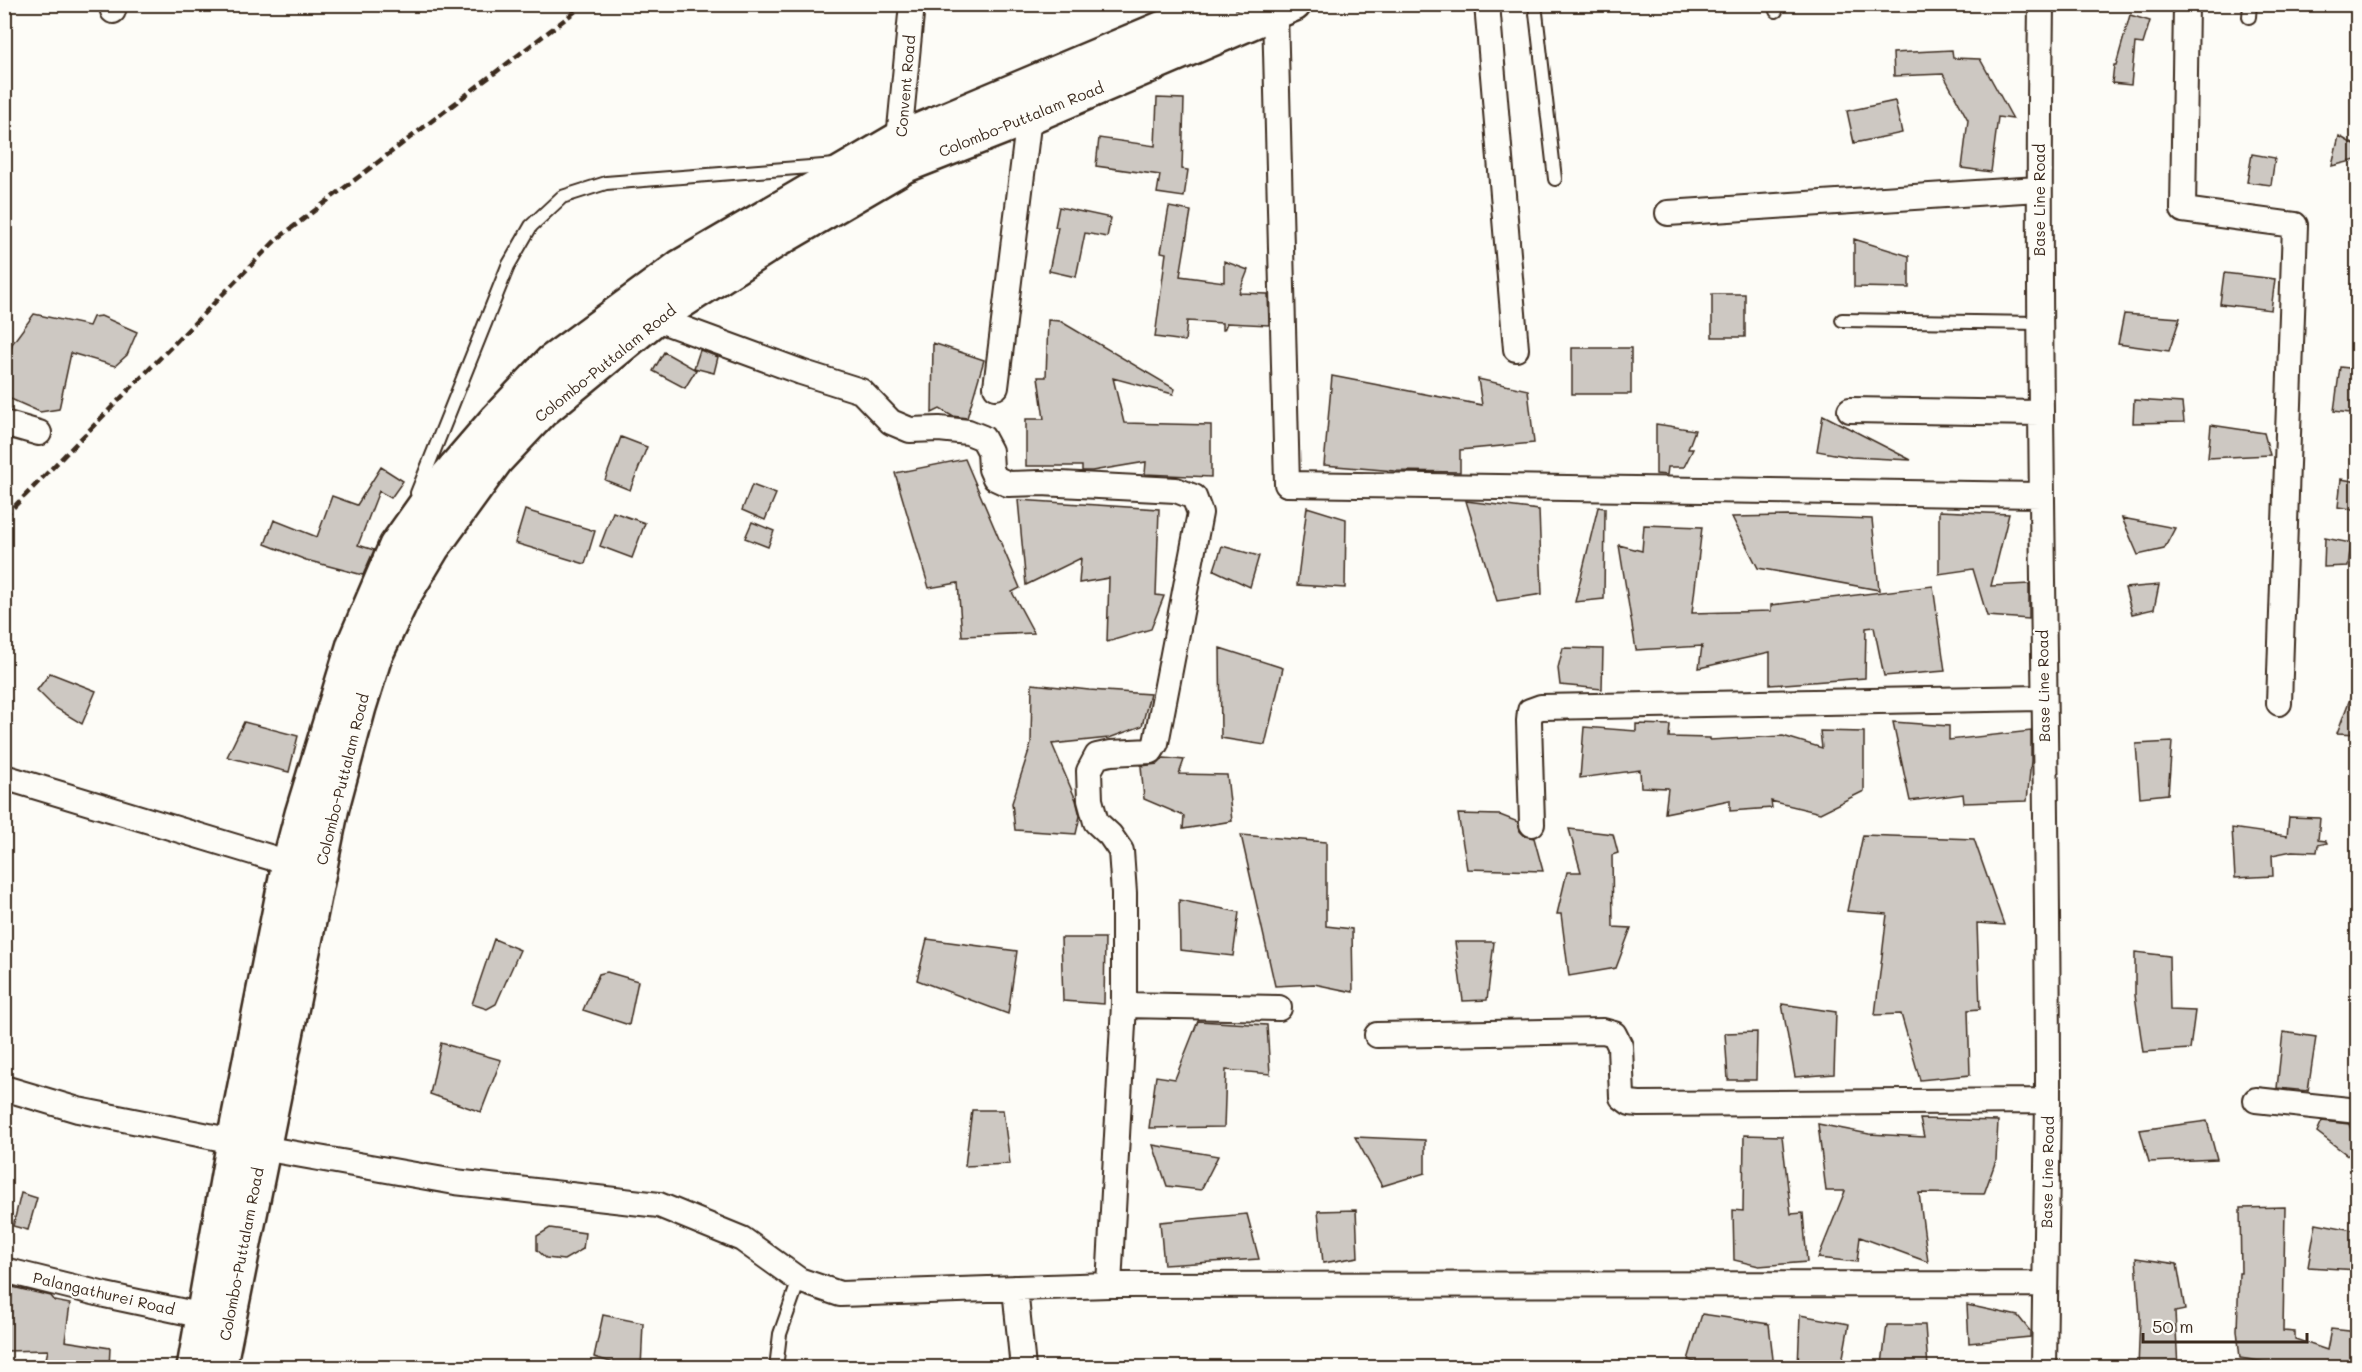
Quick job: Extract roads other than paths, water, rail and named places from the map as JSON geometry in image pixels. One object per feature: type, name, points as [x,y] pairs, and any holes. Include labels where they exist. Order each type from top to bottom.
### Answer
[{"type":"highway","name":"Colombo-Puttalam Road","points":[[219,1368],[248,1145],[289,863],[354,644],[396,546],[455,466],[551,362],[640,312],[774,242],[902,153],[1220,4]]},
{"type":"highway","name":"Colombo-Puttalam Road","points":[[194,1368],[204,1316],[359,707],[380,646],[403,597],[433,547],[496,460],[689,262],[855,164],[1029,117],[1285,8]]},
{"type":"street","name":"Convent Road","points":[[902,153],[912,4]]},
{"type":"street","points":[[1487,4],[1516,349]]},
{"type":"street","name":"Base Line Road","points":[[2041,4],[2038,189],[2039,413],[2048,1101],[2044,1368]]},
{"type":"street","points":[[2186,4],[2182,210],[2295,225],[2279,704]]},
{"type":"street","points":[[1285,8],[1287,484],[2040,495]]},
{"type":"street","points":[[996,387],[1029,117]]},
{"type":"street","points":[[1668,213],[2038,189]]},
{"type":"street","points":[[640,312],[861,391],[891,422],[910,429],[968,432],[983,438],[990,451],[991,469],[995,478],[1008,484],[1041,483],[1176,489],[1194,497],[1200,513],[1156,743],[1151,751],[1143,753],[1111,753],[1097,756],[1089,771],[1090,800],[1096,822],[1122,851],[1124,1005],[1109,1285]]},
{"type":"street","points":[[1850,410],[2039,413]]},
{"type":"street","points":[[4,423],[39,433]]},
{"type":"street","points":[[1532,824],[1529,721],[1530,711],[1541,707],[2043,698]]},
{"type":"street","points":[[4,777],[289,863]]},
{"type":"street","points":[[1124,1005],[1279,1008]]},
{"type":"street","points":[[1377,1035],[1603,1031],[1614,1034],[1620,1046],[1622,1097],[1630,1103],[1639,1104],[2048,1101]]},
{"type":"street","points":[[4,1088],[78,1110],[248,1145],[455,1182],[659,1205],[742,1239],[799,1280],[840,1294],[1109,1285],[2045,1284]]},
{"type":"street","points":[[2256,1100],[2358,1111]]},
{"type":"street","name":"Palangathurei Road","points":[[4,1270],[204,1316]]},
{"type":"street","points":[[1015,1288],[1023,1368]]},
{"type":"lane","points":[[1535,4],[1555,179]]},
{"type":"lane","points":[[396,546],[508,266],[531,226],[562,197],[606,183],[855,164]]},
{"type":"lane","points":[[1842,320],[2039,323]]},
{"type":"lane","points":[[776,1368],[780,1334],[799,1280]]},
{"type":"railway","points":[[4,517],[276,240],[585,4]]}]
